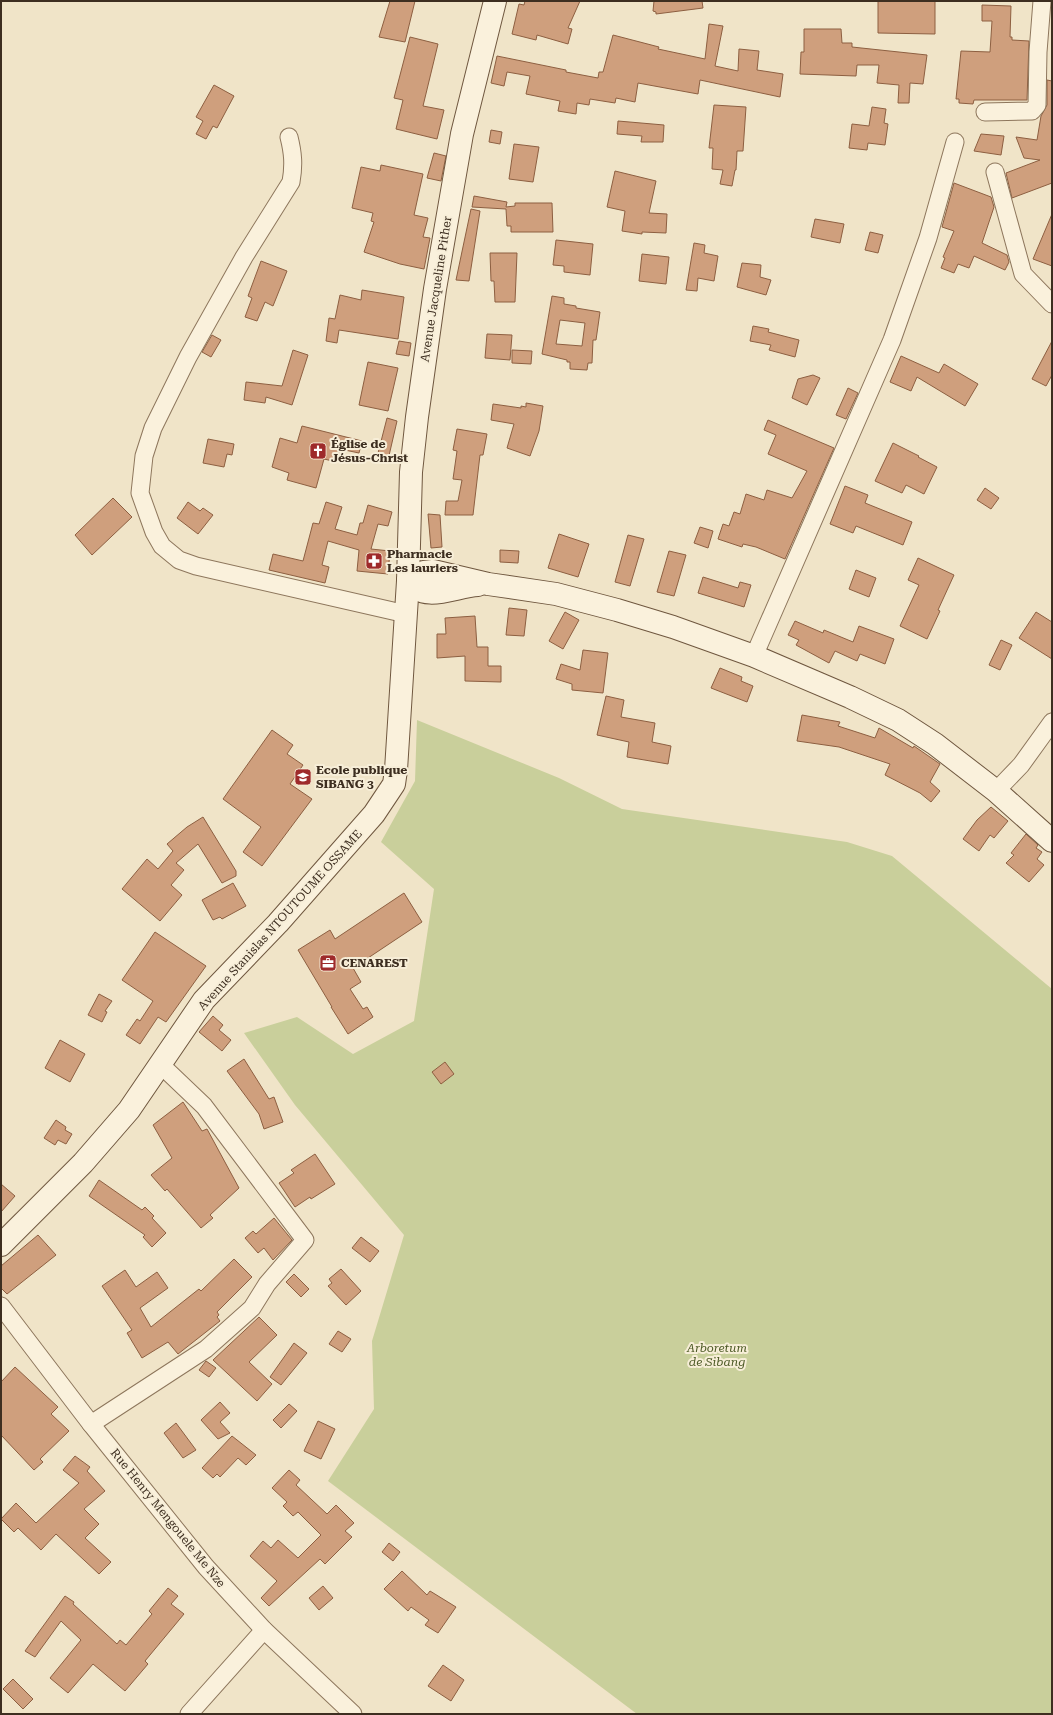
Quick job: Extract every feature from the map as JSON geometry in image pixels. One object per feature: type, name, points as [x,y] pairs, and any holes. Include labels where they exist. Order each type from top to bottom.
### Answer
[{"type":"street","name":"Avenue Jacqueline Pither","points":[[408,581],[411,472],[416,417],[435,289],[462,134],[495,1]]},
{"type":"street","points":[[985,112],[1032,111],[1037,105],[1038,52],[1042,1]]},
{"type":"street","points":[[288,137],[293,155],[291,182],[214,311],[153,428],[144,456],[140,493],[146,513],[159,541],[162,546],[179,560],[196,566],[406,614]]},
{"type":"street","points":[[754,656],[892,340],[928,238],[955,142]]},
{"type":"street","points":[[995,172],[1023,274],[1052,304]]},
{"type":"street","points":[[409,527],[421,554],[452,582]]},
{"type":"street","points":[[408,581],[413,587],[428,593],[452,582],[488,584],[556,594],[594,603],[673,627],[754,656],[898,720],[935,744],[996,791],[1052,841]]},
{"type":"street","name":"Avenue Stanislas NTOUTOUME OSSAME","points":[[1,1245],[82,1162],[129,1110],[204,1000],[331,864],[384,800],[394,784],[408,581]]},
{"type":"street","points":[[404,640],[416,617],[424,607],[452,582]]},
{"type":"street","points":[[996,791],[1021,765],[1052,722]]},
{"type":"street","points":[[91,1424],[206,1349],[252,1308],[267,1284],[305,1240],[204,1106],[161,1065]]},
{"type":"street","name":"Rue Henry Mengouele Me Nze","points":[[1,1306],[91,1424],[206,1568],[264,1630],[353,1714]]},
{"type":"street","points":[[189,1714],[264,1630]]},
{"type":"green space","name":"Arboretum de Sibang","points":[[417,720],[559,778],[622,809],[847,842],[892,856],[1052,989],[1052,1714],[637,1714],[328,1481],[374,1409],[372,1341],[404,1235],[295,1105],[244,1033],[297,1017],[353,1054],[414,1021],[434,889],[381,842],[415,781]]},
{"type":"building","points":[[390,1],[415,1],[405,42],[379,37]]},
{"type":"building","points":[[525,1],[580,1],[568,28],[572,29],[568,44],[537,35],[536,40],[512,34],[519,4],[524,5]]},
{"type":"building","points":[[654,1],[702,1],[703,8],[656,14],[656,12],[653,11]]},
{"type":"building","points":[[878,1],[935,1],[935,34],[878,33]]},
{"type":"building","points":[[982,5],[1011,6],[1010,37],[1012,37],[1012,40],[1029,41],[1027,100],[974,100],[973,104],[959,103],[959,99],[956,99],[961,51],[990,52],[992,21],[982,21]]},
{"type":"building","points":[[709,24],[723,26],[715,66],[738,71],[739,49],[759,51],[757,70],[783,74],[780,97],[700,80],[698,94],[638,83],[635,102],[616,98],[615,103],[590,99],[589,105],[577,103],[576,114],[558,111],[560,101],[526,94],[530,76],[507,72],[504,86],[491,83],[497,56],[598,78],[599,72],[603,72],[613,35],[659,47],[658,49],[705,59]]},
{"type":"building","points":[[804,29],[841,29],[842,43],[852,43],[852,47],[927,55],[923,84],[910,83],[909,103],[898,103],[899,85],[877,83],[879,65],[857,65],[856,76],[800,74],[801,52],[804,52]]},
{"type":"building","points":[[410,37],[438,44],[423,106],[444,110],[437,139],[396,129],[403,100],[394,98]]},
{"type":"building","points":[[1047,80],[1052,81],[1052,183],[1012,198],[1006,173],[1040,160],[1024,158],[1016,137],[1037,140],[1041,116],[1047,105]]},
{"type":"building","points":[[214,85],[234,96],[217,128],[213,126],[206,139],[196,134],[203,121],[196,117]]},
{"type":"building","points":[[714,105],[746,107],[743,151],[737,151],[736,170],[732,186],[720,184],[723,170],[712,169],[713,148],[709,148]]},
{"type":"building","points":[[872,107],[886,109],[884,123],[888,124],[885,145],[868,143],[867,150],[849,148],[852,124],[869,126]]},
{"type":"building","points":[[618,121],[664,125],[663,142],[641,142],[642,136],[617,134]]},
{"type":"building","points":[[491,130],[502,132],[500,144],[489,142]]},
{"type":"building","points":[[981,134],[1004,136],[1001,155],[974,151]]},
{"type":"building","points":[[514,144],[539,147],[533,182],[509,179]]},
{"type":"building","points":[[434,153],[446,156],[441,181],[427,178]]},
{"type":"building","points":[[381,165],[423,174],[414,215],[428,218],[423,237],[430,238],[424,269],[400,264],[364,252],[374,222],[371,221],[373,213],[352,208],[361,167],[380,171]]},
{"type":"building","points":[[615,171],[656,181],[649,213],[667,214],[666,233],[642,232],[642,234],[622,231],[625,211],[607,207]]},
{"type":"building","points":[[954,183],[991,197],[994,207],[982,243],[1007,255],[1009,262],[1005,270],[974,256],[969,268],[958,264],[954,273],[941,268],[945,258],[943,257],[954,231],[942,227]]},
{"type":"building","points":[[474,196],[507,202],[506,207],[515,206],[515,203],[552,203],[553,232],[511,232],[511,226],[507,226],[506,209],[472,207]]},
{"type":"building","points":[[471,209],[480,211],[469,281],[456,280]]},
{"type":"building","points":[[1052,214],[1052,266],[1033,259]]},
{"type":"building","points":[[815,219],[844,224],[840,243],[811,237]]},
{"type":"building","points":[[870,232],[883,235],[878,253],[865,250]]},
{"type":"building","points":[[556,240],[593,244],[590,275],[564,272],[564,266],[553,265]]},
{"type":"building","points":[[694,243],[705,245],[704,253],[718,256],[714,281],[698,278],[697,291],[686,290]]},
{"type":"building","points":[[490,253],[517,253],[515,302],[495,302],[494,281],[491,281]]},
{"type":"building","points":[[642,254],[669,257],[666,284],[639,281]]},
{"type":"building","points":[[261,261],[287,271],[273,306],[265,302],[257,321],[245,317],[252,298],[248,296]]},
{"type":"building","points":[[742,263],[761,265],[760,277],[771,280],[766,295],[737,287]]},
{"type":"building","points":[[362,290],[404,297],[398,339],[339,330],[337,343],[326,341],[329,318],[335,319],[340,295],[361,300]]},
{"type":"building","points":[[552,296],[564,298],[564,304],[576,306],[576,308],[600,312],[596,340],[593,340],[592,363],[588,363],[587,370],[570,369],[570,362],[567,362],[567,360],[542,354]],"holes":[[[560,320],[585,323],[582,346],[556,344]]]},
{"type":"building","points":[[753,326],[769,329],[768,332],[799,340],[795,357],[769,350],[771,345],[750,341]]},
{"type":"building","points":[[487,334],[512,335],[510,360],[485,358]]},
{"type":"building","points":[[212,335],[221,340],[211,357],[202,352]]},
{"type":"building","points":[[399,341],[411,343],[409,356],[396,354]]},
{"type":"building","points":[[1052,341],[1052,375],[1046,386],[1032,379]]},
{"type":"building","points":[[293,350],[308,355],[292,405],[266,397],[265,403],[244,400],[246,382],[282,386]]},
{"type":"building","points":[[512,350],[532,351],[531,364],[512,363]]},
{"type":"building","points":[[901,356],[939,373],[944,364],[978,384],[965,406],[917,377],[911,391],[890,382]]},
{"type":"building","points":[[368,362],[398,368],[388,411],[359,405]]},
{"type":"building","points":[[813,375],[820,378],[807,405],[792,398],[798,379]]},
{"type":"building","points":[[848,388],[858,393],[846,419],[836,415]]},
{"type":"building","points":[[526,403],[543,406],[539,431],[530,456],[507,448],[514,424],[491,420],[493,404],[521,408],[521,406],[526,407]]},
{"type":"building","points":[[387,418],[397,421],[388,460],[377,457]]},
{"type":"building","points":[[768,420],[834,448],[785,559],[756,547],[743,544],[742,547],[718,539],[723,524],[729,526],[734,512],[740,514],[746,494],[764,500],[767,490],[792,498],[807,471],[768,454],[776,435],[764,430]]},
{"type":"building","name":"Église de Jésus-Christ","points":[[302,426],[362,441],[359,453],[340,449],[337,462],[324,459],[316,488],[287,480],[289,473],[272,467],[280,438],[297,443]]},
{"type":"building","points":[[457,429],[487,434],[483,455],[480,455],[473,515],[445,515],[446,501],[458,501],[462,480],[453,479],[457,451],[453,450]]},
{"type":"building","points":[[208,439],[234,444],[232,455],[227,454],[224,467],[203,463]]},
{"type":"building","points":[[893,443],[937,467],[924,494],[906,485],[902,493],[875,481]]},
{"type":"building","points":[[845,486],[868,495],[865,503],[912,522],[903,545],[856,526],[853,533],[830,524]]},
{"type":"building","points":[[985,488],[999,498],[991,509],[977,500]]},
{"type":"building","points":[[113,498],[132,517],[92,555],[75,535]]},
{"type":"building","points":[[188,502],[200,511],[203,508],[213,515],[198,534],[177,518]]},
{"type":"building","points":[[326,502],[342,507],[335,529],[357,535],[360,523],[363,523],[368,505],[392,512],[388,526],[378,524],[371,549],[390,551],[388,574],[357,571],[359,550],[328,541],[322,565],[329,567],[325,583],[269,570],[273,554],[303,561],[313,523],[319,524]]},
{"type":"building","points":[[428,514],[440,515],[442,547],[431,548]]},
{"type":"building","points":[[700,527],[713,531],[708,548],[694,543]]},
{"type":"building","points":[[559,534],[589,544],[578,577],[548,568]]},
{"type":"building","points":[[628,535],[644,539],[630,586],[615,582]]},
{"type":"building","points":[[500,550],[519,551],[518,563],[500,562]]},
{"type":"building","points":[[669,551],[686,555],[674,596],[657,592]]},
{"type":"building","points":[[918,558],[954,575],[927,639],[900,626],[919,585],[908,580]]},
{"type":"building","points":[[856,570],[876,578],[869,597],[849,589]]},
{"type":"building","points":[[703,577],[738,588],[740,582],[751,585],[744,607],[698,593]]},
{"type":"building","points":[[509,608],[527,610],[524,636],[506,635]]},
{"type":"building","points":[[565,612],[579,620],[563,649],[549,641]]},
{"type":"building","points":[[1036,612],[1052,622],[1052,659],[1019,638]]},
{"type":"building","points":[[475,616],[477,647],[488,647],[488,666],[501,666],[501,682],[465,681],[465,656],[437,658],[437,634],[446,634],[445,618]]},
{"type":"building","points":[[795,621],[823,633],[824,630],[853,642],[859,626],[894,639],[885,664],[860,654],[857,661],[835,651],[829,663],[796,645],[799,640],[788,635]]},
{"type":"building","points":[[1001,640],[1012,645],[1000,670],[989,665]]},
{"type":"building","points":[[583,650],[608,653],[603,693],[572,690],[572,684],[556,679],[561,664],[580,670]]},
{"type":"building","points":[[720,668],[742,677],[741,681],[753,686],[747,702],[711,688]]},
{"type":"building","points":[[606,696],[624,700],[621,717],[655,723],[652,742],[671,746],[668,764],[627,757],[629,742],[597,735]]},
{"type":"building","points":[[802,715],[840,722],[838,726],[875,738],[879,728],[913,748],[914,746],[940,764],[930,782],[940,791],[931,802],[920,793],[885,775],[890,764],[839,747],[797,741]]},
{"type":"building","points":[[272,730],[293,745],[287,754],[303,765],[290,784],[312,799],[262,866],[243,852],[261,827],[223,799]]},
{"type":"building","points":[[991,807],[1008,821],[994,838],[990,835],[979,851],[963,839],[977,820]]},
{"type":"building","points":[[203,817],[236,871],[236,876],[222,883],[198,844],[176,863],[184,870],[171,885],[182,895],[160,921],[122,889],[147,859],[158,869],[173,851],[167,844],[187,827]]},
{"type":"building","points":[[1026,834],[1038,845],[1036,848],[1042,852],[1037,859],[1044,865],[1029,882],[1006,863],[1014,855],[1011,853]]},
{"type":"building","points":[[233,883],[246,906],[222,919],[220,917],[213,920],[202,900]]},
{"type":"building","points":[[404,893],[422,922],[353,968],[361,982],[350,989],[363,1009],[367,1007],[373,1017],[348,1034],[298,950],[330,930],[335,939]]},
{"type":"building","points":[[155,932],[206,966],[166,1022],[158,1017],[140,1044],[126,1035],[137,1019],[140,1021],[153,1001],[122,980]]},
{"type":"building","points":[[99,994],[112,1001],[105,1011],[107,1012],[102,1022],[88,1015]]},
{"type":"building","points":[[213,1016],[223,1025],[219,1030],[231,1040],[222,1051],[199,1032]]},
{"type":"building","points":[[60,1040],[85,1054],[70,1082],[45,1068]]},
{"type":"building","points":[[244,1059],[269,1099],[274,1097],[283,1122],[264,1129],[259,1114],[227,1071]]},
{"type":"building","points":[[445,1062],[454,1074],[441,1084],[432,1072]]},
{"type":"building","points":[[183,1102],[202,1131],[207,1129],[239,1188],[210,1215],[213,1218],[201,1228],[167,1189],[165,1191],[151,1175],[172,1158],[153,1125]]},
{"type":"building","points":[[56,1120],[66,1127],[65,1130],[72,1134],[66,1144],[58,1140],[55,1145],[44,1138]]},
{"type":"building","points":[[315,1154],[335,1184],[295,1207],[279,1183],[294,1173],[291,1170]]},
{"type":"building","points":[[99,1180],[142,1210],[145,1207],[154,1216],[152,1218],[166,1233],[152,1247],[143,1237],[145,1235],[89,1196]]},
{"type":"building","points":[[1,1184],[15,1196],[1,1212]]},
{"type":"building","points":[[274,1218],[292,1240],[273,1260],[264,1248],[258,1253],[245,1238],[253,1231],[256,1234]]},
{"type":"building","points":[[38,1235],[56,1255],[7,1294],[1,1288],[1,1266]]},
{"type":"building","points":[[361,1237],[379,1251],[370,1262],[352,1248]]},
{"type":"building","points":[[234,1259],[252,1277],[217,1312],[219,1315],[217,1317],[220,1321],[178,1354],[168,1342],[142,1358],[127,1333],[132,1330],[102,1286],[125,1270],[136,1287],[157,1272],[168,1288],[140,1308],[151,1327],[199,1289],[201,1291]]},
{"type":"building","points":[[341,1269],[361,1291],[346,1305],[328,1286],[332,1283],[329,1279]]},
{"type":"building","points":[[294,1274],[309,1289],[301,1297],[286,1282]]},
{"type":"building","points":[[259,1317],[277,1335],[249,1362],[272,1384],[257,1401],[213,1360]]},
{"type":"building","points":[[338,1331],[351,1339],[342,1352],[329,1344]]},
{"type":"building","points":[[294,1343],[307,1353],[281,1385],[270,1377]]},
{"type":"building","points":[[206,1361],[216,1368],[209,1377],[199,1370]]},
{"type":"building","points":[[15,1367],[58,1407],[51,1414],[69,1431],[40,1459],[43,1462],[34,1470],[1,1435],[1,1382]]},
{"type":"building","points":[[220,1402],[230,1413],[220,1422],[230,1433],[218,1439],[201,1420]]},
{"type":"building","points":[[289,1404],[297,1411],[281,1428],[273,1420]]},
{"type":"building","points":[[318,1421],[335,1429],[321,1459],[304,1451]]},
{"type":"building","points":[[176,1423],[196,1450],[183,1458],[164,1433]]},
{"type":"building","points":[[232,1436],[256,1455],[246,1465],[238,1458],[220,1477],[217,1474],[213,1478],[202,1468]]},
{"type":"building","points":[[75,1456],[90,1467],[87,1471],[105,1491],[84,1509],[99,1524],[85,1538],[111,1562],[99,1574],[56,1534],[41,1550],[18,1528],[14,1532],[1,1519],[16,1503],[36,1523],[79,1483],[63,1470]]},
{"type":"building","points":[[289,1470],[300,1480],[296,1485],[327,1514],[336,1505],[354,1523],[345,1531],[352,1537],[325,1564],[320,1559],[269,1606],[261,1598],[277,1581],[250,1556],[263,1541],[271,1548],[278,1540],[298,1558],[321,1535],[298,1512],[293,1516],[283,1506],[287,1502],[272,1488]]},
{"type":"building","points":[[389,1543],[400,1552],[393,1561],[382,1552]]},
{"type":"building","points":[[402,1571],[427,1595],[430,1591],[456,1607],[438,1633],[425,1625],[429,1620],[411,1607],[408,1611],[384,1589]]},
{"type":"building","points":[[323,1586],[333,1598],[319,1610],[309,1598]]},
{"type":"building","points":[[168,1588],[178,1596],[171,1604],[184,1614],[145,1661],[148,1664],[125,1691],[93,1664],[68,1693],[50,1678],[81,1640],[61,1621],[35,1657],[25,1651],[65,1596],[74,1602],[73,1604],[117,1644],[120,1640],[126,1645],[152,1614],[149,1611]]},
{"type":"building","points":[[443,1665],[464,1680],[451,1701],[428,1686]]},
{"type":"building","points":[[13,1679],[33,1699],[23,1709],[3,1689]]},
{"type":"place","name":"Église de Jésus-Christ","points":[[318,451]]},
{"type":"place","name":"Pharmacie Les lauriers","points":[[374,561]]},
{"type":"place","name":"Ecole publique SIBANG 3","points":[[303,777]]},
{"type":"place","name":"CENAREST","points":[[328,963]]}]
